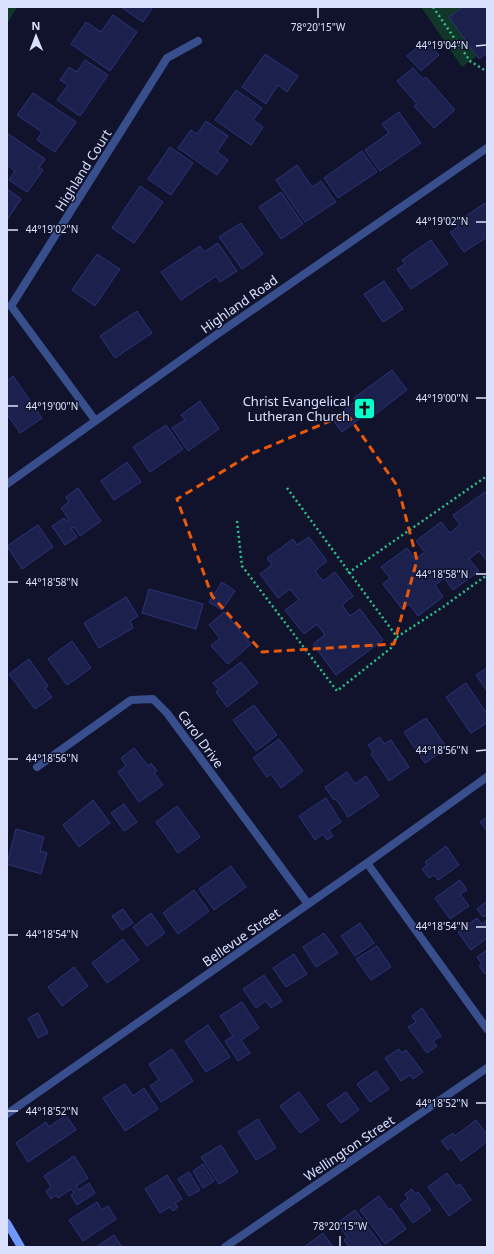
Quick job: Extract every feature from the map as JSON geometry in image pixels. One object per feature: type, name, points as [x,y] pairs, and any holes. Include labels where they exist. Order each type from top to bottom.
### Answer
[{"type":"main road","points":[[7,1223],[21,1247]]},
{"type":"street","name":"Highland Court","points":[[95,420],[12,306],[167,58],[198,41]]},
{"type":"street","name":"Highland Road","points":[[7,484],[216,335],[487,148]]},
{"type":"street","name":"Carol Drive","points":[[37,767],[131,700],[153,699],[167,713],[308,904]]},
{"type":"street","name":"Bellevue Street","points":[[7,1114],[367,863],[487,777]]},
{"type":"street","points":[[367,863],[487,1029]]},
{"type":"street","name":"Wellington Street","points":[[225,1247],[487,1068]]},
{"type":"path","points":[[433,7],[470,61],[486,71]]},
{"type":"path","points":[[348,573],[487,476]]},
{"type":"path","points":[[287,488],[396,637]]},
{"type":"path","points":[[237,521],[242,566],[337,691],[391,648],[396,637],[443,607],[487,575]]},
{"type":"highlighted area","points":[[347,414],[398,487],[417,560],[394,644],[262,652],[212,596],[177,499],[253,453]]},
{"type":"green space","points":[[7,7],[17,7],[7,24]]},
{"type":"green space","points":[[421,7],[463,7],[449,17],[477,56],[462,67]]},
{"type":"building","points":[[121,7],[153,7],[143,22]]},
{"type":"building","points":[[463,7],[487,7],[487,53],[479,59],[449,17]]},
{"type":"building","points":[[113,15],[137,32],[110,71],[71,44],[86,22],[101,32]]},
{"type":"building","points":[[425,40],[439,55],[421,71],[407,56]]},
{"type":"building","points":[[265,54],[298,76],[287,92],[278,85],[266,104],[242,87]]},
{"type":"building","points":[[85,60],[108,75],[80,116],[57,100],[68,85],[60,80],[69,67],[77,72]]},
{"type":"building","points":[[413,68],[423,79],[426,77],[455,110],[434,128],[414,106],[417,104],[397,81]]},
{"type":"building","points":[[236,90],[262,108],[253,120],[263,127],[251,145],[215,120]]},
{"type":"building","points":[[33,93],[76,122],[55,152],[37,140],[42,132],[17,115]]},
{"type":"building","points":[[399,112],[421,143],[380,171],[365,150],[389,133],[382,124]]},
{"type":"building","points":[[206,121],[228,136],[217,152],[228,160],[217,175],[178,148],[191,130],[197,134]]},
{"type":"building","points":[[7,133],[45,159],[39,168],[43,170],[27,192],[9,180],[15,171],[7,165]]},
{"type":"building","points":[[170,147],[193,163],[171,195],[148,179]]},
{"type":"building","points":[[362,151],[377,172],[338,198],[324,178]]},
{"type":"building","points":[[297,165],[312,187],[321,181],[336,202],[305,222],[276,180]]},
{"type":"building","points":[[140,186],[163,202],[134,243],[112,228]]},
{"type":"building","points":[[7,189],[21,199],[7,220]]},
{"type":"building","points":[[281,192],[303,224],[281,239],[259,207]]},
{"type":"building","points":[[485,203],[487,205],[487,237],[464,252],[450,232],[458,227],[456,223]]},
{"type":"building","points":[[241,223],[263,254],[242,269],[219,237]]},
{"type":"building","points":[[431,240],[448,264],[411,289],[397,269],[405,264],[402,260]]},
{"type":"building","points":[[218,243],[237,271],[220,282],[216,276],[181,300],[161,272],[200,246],[204,252]]},
{"type":"building","points":[[97,254],[120,269],[95,306],[72,290]]},
{"type":"building","points":[[384,281],[403,309],[383,322],[364,294]]},
{"type":"building","points":[[137,311],[152,333],[115,358],[100,336]]},
{"type":"building","name":"Christ Evangelical Lutheran Church","points":[[392,370],[407,390],[369,419],[366,414],[342,432],[332,419],[356,401],[354,398]]},
{"type":"building","points":[[13,376],[42,418],[20,433],[7,414],[7,381]]},
{"type":"building","points":[[200,401],[219,429],[188,451],[172,428],[185,420],[181,415]]},
{"type":"building","points":[[166,425],[183,449],[150,472],[133,447]]},
{"type":"building","points":[[127,462],[141,482],[114,500],[101,481]]},
{"type":"building","points":[[78,488],[101,521],[80,536],[74,527],[71,528],[77,537],[65,545],[52,526],[64,518],[67,522],[69,520],[61,508],[69,502],[66,497]]},
{"type":"building","points":[[485,492],[487,495],[487,561],[479,551],[469,559],[479,571],[453,590],[444,578],[435,585],[443,597],[418,616],[409,604],[402,609],[383,584],[390,578],[381,567],[407,548],[415,559],[425,552],[416,541],[441,522],[450,533],[460,525],[453,515]]},
{"type":"building","points":[[38,525],[53,547],[22,569],[7,546]]},
{"type":"building","points":[[309,537],[327,561],[315,571],[323,581],[335,572],[353,596],[342,605],[350,616],[360,609],[383,640],[336,675],[313,644],[325,635],[317,624],[304,634],[285,610],[299,600],[290,589],[278,598],[260,574],[272,565],[267,558],[293,539],[297,545]]},
{"type":"building","points":[[222,582],[235,591],[222,610],[209,602]]},
{"type":"building","points":[[149,589],[203,604],[196,629],[142,613]]},
{"type":"building","points":[[126,597],[138,616],[130,621],[133,628],[99,648],[84,623]]},
{"type":"building","points":[[224,612],[251,644],[228,664],[211,646],[220,638],[209,625]]},
{"type":"building","points":[[72,641],[91,668],[67,685],[48,659]]},
{"type":"building","points":[[29,659],[48,686],[45,688],[52,697],[35,709],[9,674]]},
{"type":"building","points":[[241,662],[258,683],[227,707],[216,692],[219,690],[213,683]]},
{"type":"building","points":[[487,668],[487,691],[476,675]]},
{"type":"building","points":[[466,683],[487,714],[487,723],[471,733],[446,697]]},
{"type":"building","points":[[254,705],[277,735],[256,751],[233,720]]},
{"type":"building","points":[[426,718],[447,748],[425,763],[404,732]]},
{"type":"building","points":[[380,737],[384,744],[391,740],[409,767],[389,781],[371,754],[373,752],[368,745]]},
{"type":"building","points":[[279,739],[303,771],[281,788],[271,774],[267,777],[253,758]]},
{"type":"building","points":[[134,748],[148,766],[151,763],[157,771],[154,773],[163,785],[139,802],[118,772],[126,766],[121,758]]},
{"type":"building","points":[[347,772],[355,784],[366,776],[379,796],[348,817],[336,799],[334,800],[325,787]]},
{"type":"building","points":[[326,798],[341,822],[329,830],[333,836],[327,840],[323,834],[315,840],[299,816]]},
{"type":"building","points":[[93,800],[110,823],[79,847],[63,825]]},
{"type":"building","points":[[124,804],[137,822],[124,831],[111,813]]},
{"type":"building","points":[[177,806],[200,837],[178,853],[156,822]]},
{"type":"building","points":[[487,817],[487,831],[480,822]]},
{"type":"building","points":[[16,829],[44,837],[40,851],[47,853],[41,874],[7,864]]},
{"type":"building","points":[[446,846],[459,865],[438,880],[434,875],[429,878],[422,869],[427,865],[425,862]]},
{"type":"building","points":[[231,866],[246,887],[214,910],[199,889]]},
{"type":"building","points":[[460,880],[467,890],[460,894],[469,906],[450,919],[435,898]]},
{"type":"building","points":[[194,890],[209,911],[178,934],[163,913]]},
{"type":"building","points":[[487,901],[487,915],[483,917],[477,909]]},
{"type":"building","points":[[123,909],[133,923],[122,930],[112,916]]},
{"type":"building","points":[[151,913],[165,933],[147,946],[133,927]]},
{"type":"building","points":[[477,918],[482,924],[487,920],[487,938],[471,950],[458,932]]},
{"type":"building","points":[[360,923],[374,943],[355,956],[341,936]]},
{"type":"building","points":[[324,933],[338,953],[316,967],[303,947]]},
{"type":"building","points":[[123,939],[139,960],[107,983],[92,963]]},
{"type":"building","points":[[377,946],[391,967],[371,980],[356,959]]},
{"type":"building","points":[[487,950],[487,973],[485,974],[479,966],[482,964],[477,957]]},
{"type":"building","points":[[294,954],[307,974],[286,987],[273,968]]},
{"type":"building","points":[[74,967],[88,986],[62,1006],[48,987]]},
{"type":"building","points":[[264,975],[282,1001],[271,1008],[266,1001],[256,1008],[243,989]]},
{"type":"building","points":[[242,1002],[259,1028],[241,1040],[250,1053],[238,1061],[225,1041],[233,1036],[220,1016]]},
{"type":"building","points":[[422,1008],[441,1036],[433,1041],[437,1046],[427,1053],[408,1027],[416,1022],[412,1016]]},
{"type":"building","points":[[38,1013],[48,1033],[38,1038],[28,1018]]},
{"type":"building","points":[[208,1025],[230,1057],[206,1072],[185,1041]]},
{"type":"building","points":[[172,1049],[193,1081],[161,1102],[150,1086],[159,1080],[149,1064]]},
{"type":"building","points":[[399,1049],[402,1053],[406,1050],[423,1072],[413,1079],[410,1075],[401,1081],[385,1058]]},
{"type":"building","points":[[376,1071],[389,1089],[370,1102],[357,1084]]},
{"type":"building","points":[[125,1084],[133,1096],[144,1088],[158,1109],[125,1131],[103,1098]]},
{"type":"building","points":[[299,1092],[319,1120],[300,1133],[280,1106]]},
{"type":"building","points":[[346,1092],[359,1110],[341,1123],[327,1105]]},
{"type":"building","points":[[66,1115],[76,1130],[28,1162],[16,1143],[46,1122],[49,1127]]},
{"type":"building","points":[[258,1119],[276,1148],[256,1160],[238,1132]]},
{"type":"building","points":[[476,1120],[487,1135],[487,1142],[461,1161],[451,1147],[448,1150],[441,1141],[453,1133],[455,1136]]},
{"type":"building","points":[[221,1145],[238,1172],[219,1184],[201,1157]]},
{"type":"building","points":[[74,1156],[88,1178],[76,1186],[79,1190],[89,1183],[95,1193],[77,1205],[71,1195],[74,1193],[71,1189],[58,1198],[56,1195],[51,1199],[46,1191],[51,1187],[44,1176]]},
{"type":"building","points":[[203,1164],[214,1181],[203,1188],[193,1171]]},
{"type":"building","points":[[189,1172],[200,1190],[189,1196],[178,1179]]},
{"type":"building","points":[[447,1173],[456,1186],[460,1184],[471,1200],[449,1216],[428,1187]]},
{"type":"building","points":[[167,1175],[182,1199],[175,1203],[178,1207],[173,1211],[170,1207],[160,1213],[145,1189]]},
{"type":"building","points":[[412,1189],[415,1194],[418,1192],[431,1210],[413,1223],[400,1205],[408,1199],[405,1194]]},
{"type":"building","points":[[379,1196],[389,1210],[391,1208],[406,1229],[385,1244],[360,1210]]},
{"type":"building","points":[[97,1202],[102,1210],[108,1206],[116,1219],[83,1241],[69,1220]]},
{"type":"building","points":[[355,1210],[382,1246],[349,1247],[344,1240],[347,1237],[337,1223]]},
{"type":"building","points":[[323,1233],[333,1247],[304,1247]]},
{"type":"building","points":[[114,1235],[122,1247],[96,1247]]},
{"type":"place","name":"Christ Evangelical Lutheran Church","points":[[365,408]]}]
